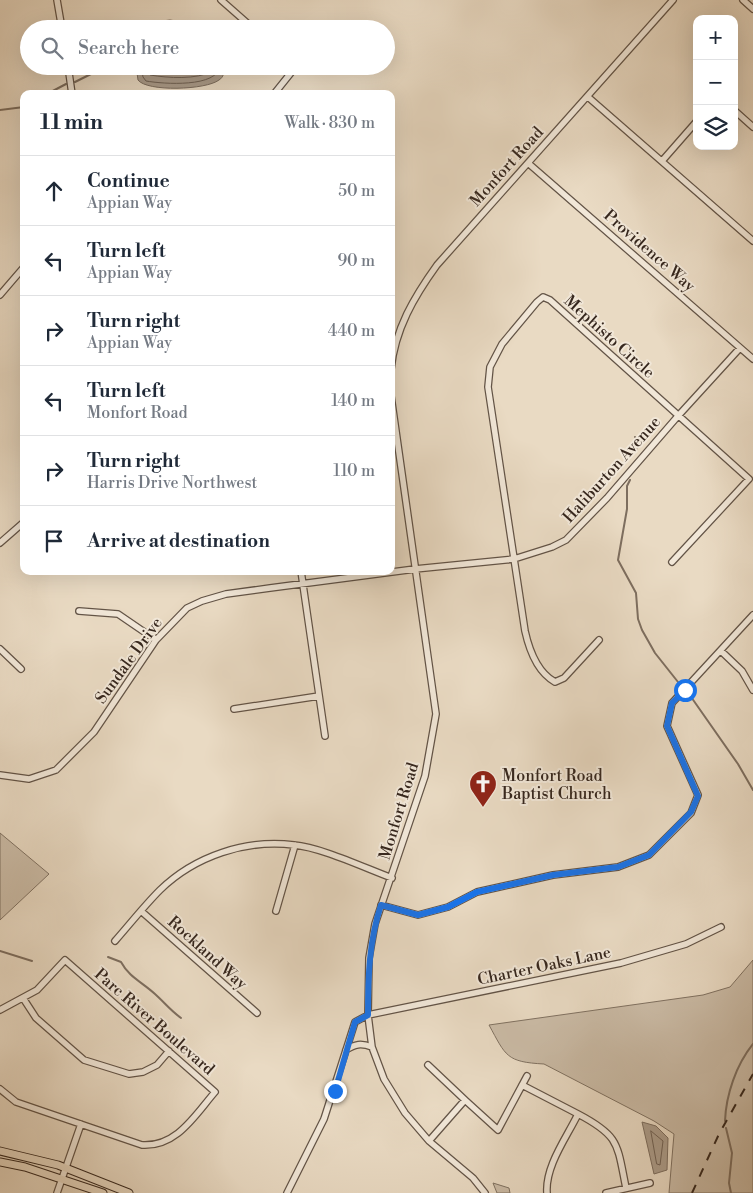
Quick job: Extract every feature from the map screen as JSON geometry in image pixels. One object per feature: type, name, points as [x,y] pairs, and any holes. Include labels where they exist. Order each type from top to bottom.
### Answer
[{"type":"main road","points":[[0,1152],[66,1168],[130,1193]]},
{"type":"main road","points":[[0,1162],[25,1166],[103,1193]]},
{"type":"street","points":[[56,0],[60,20]]},
{"type":"street","points":[[221,0],[244,20]]},
{"type":"street","name":"Monfort Road","points":[[395,347],[412,300],[437,265],[673,0]]},
{"type":"street","points":[[743,0],[753,9]]},
{"type":"street","points":[[69,75],[71,90]]},
{"type":"street","points":[[277,90],[289,75]]},
{"type":"street","points":[[588,97],[753,241]]},
{"type":"street","points":[[738,114],[753,127]]},
{"type":"street","points":[[662,161],[693,126]]},
{"type":"street","name":"Providence Way","points":[[528,163],[753,359]]},
{"type":"street","points":[[0,295],[20,272]]},
{"type":"street","name":"Mephisto Circle","points":[[599,640],[564,678],[555,682],[539,667],[528,645],[488,387],[490,367],[502,344],[543,297],[550,300],[749,479],[672,562]]},
{"type":"street","name":"Haliburton Avenue","points":[[416,569],[514,559],[552,547],[566,540],[607,498],[740,348]]},
{"type":"street","name":"Monfort Road","points":[[395,424],[436,714],[426,776],[375,924],[369,958],[368,1015],[372,1047],[384,1079],[396,1099],[415,1126],[473,1178],[484,1193]]},
{"type":"street","points":[[0,543],[20,526]]},
{"type":"street","name":"Sundale Drive","points":[[395,572],[416,569]]},
{"type":"street","points":[[302,575],[325,736]]},
{"type":"street","name":"Sundale Drive","points":[[0,775],[29,780],[56,770],[94,732],[156,640],[187,608],[202,601],[226,594],[371,575]]},
{"type":"street","points":[[79,611],[118,614],[156,640]]},
{"type":"street","points":[[381,905],[418,915],[448,907],[477,892],[553,875],[618,867],[649,855],[691,812],[698,796],[667,726],[672,703],[753,615]]},
{"type":"street","points":[[0,649],[21,668]]},
{"type":"street","points":[[721,651],[742,671],[753,690]]},
{"type":"street","points":[[234,709],[319,696]]},
{"type":"street","points":[[115,941],[161,889],[190,867],[214,855],[254,845],[295,845],[392,878]]},
{"type":"street","points":[[276,911],[295,845]]},
{"type":"street","name":"Rockland Way","points":[[141,911],[257,1013]]},
{"type":"street","name":"Charter Oaks Lane","points":[[368,1015],[621,963],[686,944],[721,927]]},
{"type":"street","name":"Parc River Boulevard","points":[[0,1010],[23,998],[48,981],[65,960],[215,1092],[170,1140],[156,1146],[142,1145],[16,1102],[0,1089]]},
{"type":"street","points":[[23,998],[36,1018],[84,1060],[129,1074],[143,1072],[157,1064],[169,1051]]},
{"type":"street","points":[[287,1193],[324,1119],[335,1091],[355,1022],[368,1015]]},
{"type":"street","points":[[346,1050],[354,1044],[364,1044],[372,1047]]},
{"type":"street","points":[[428,1065],[498,1130],[527,1076]]},
{"type":"street","points":[[522,1085],[607,1131],[614,1140],[626,1188]]},
{"type":"street","points":[[429,1140],[465,1100]]},
{"type":"street","points":[[547,1193],[549,1176],[555,1160],[578,1114]]},
{"type":"street","points":[[58,1193],[81,1124]]},
{"type":"street","points":[[606,1193],[650,1183]]},
{"type":"shaded area","points":[[0,833],[49,874],[0,920]]},
{"type":"shaded area","points":[[753,960],[753,1193],[669,1193],[674,1134],[654,1121],[544,1064],[514,1059],[499,1044],[489,1025],[703,995],[730,987]]},
{"type":"shaded area","points":[[493,1183],[509,1188],[510,1193],[497,1193]]},
{"type":"water","points":[[137,75],[223,75],[219,80],[212,83],[190,88],[164,88],[144,84],[138,80]]},
{"type":"water","points":[[642,1122],[656,1126],[668,1138],[667,1170],[654,1174]]},
{"type":"waterway","points":[[75,82],[89,75]]},
{"type":"waterway","points":[[55,90],[66,84]]},
{"type":"waterway","points":[[0,110],[20,108]]},
{"type":"waterway","points":[[635,437],[636,451]]},
{"type":"waterway","points":[[630,480],[627,486],[627,509],[618,560],[636,593],[638,619],[642,630],[655,653],[678,682]]},
{"type":"waterway","points":[[689,694],[738,764],[753,790]]},
{"type":"waterway","points":[[0,951],[32,961]]},
{"type":"waterway","points":[[108,957],[121,962],[132,976],[181,1018]]},
{"type":"waterway","points":[[725,1121],[727,1101],[733,1081],[742,1061],[753,1044]]},
{"type":"waterway","points":[[726,1128],[732,1153],[729,1183],[731,1193]]},
{"type":"railway","points":[[692,1193],[719,1134],[753,1074]]},
{"type":"place","name":"Monfort Road Baptist Church","points":[[483,808]]},
{"type":"route","points":[[335,1091],[355,1022],[368,1015],[369,958],[375,924],[381,905],[418,915],[448,907],[477,892],[553,875],[618,867],[649,855],[691,812],[698,796],[667,726],[672,703],[685,690]]}]
